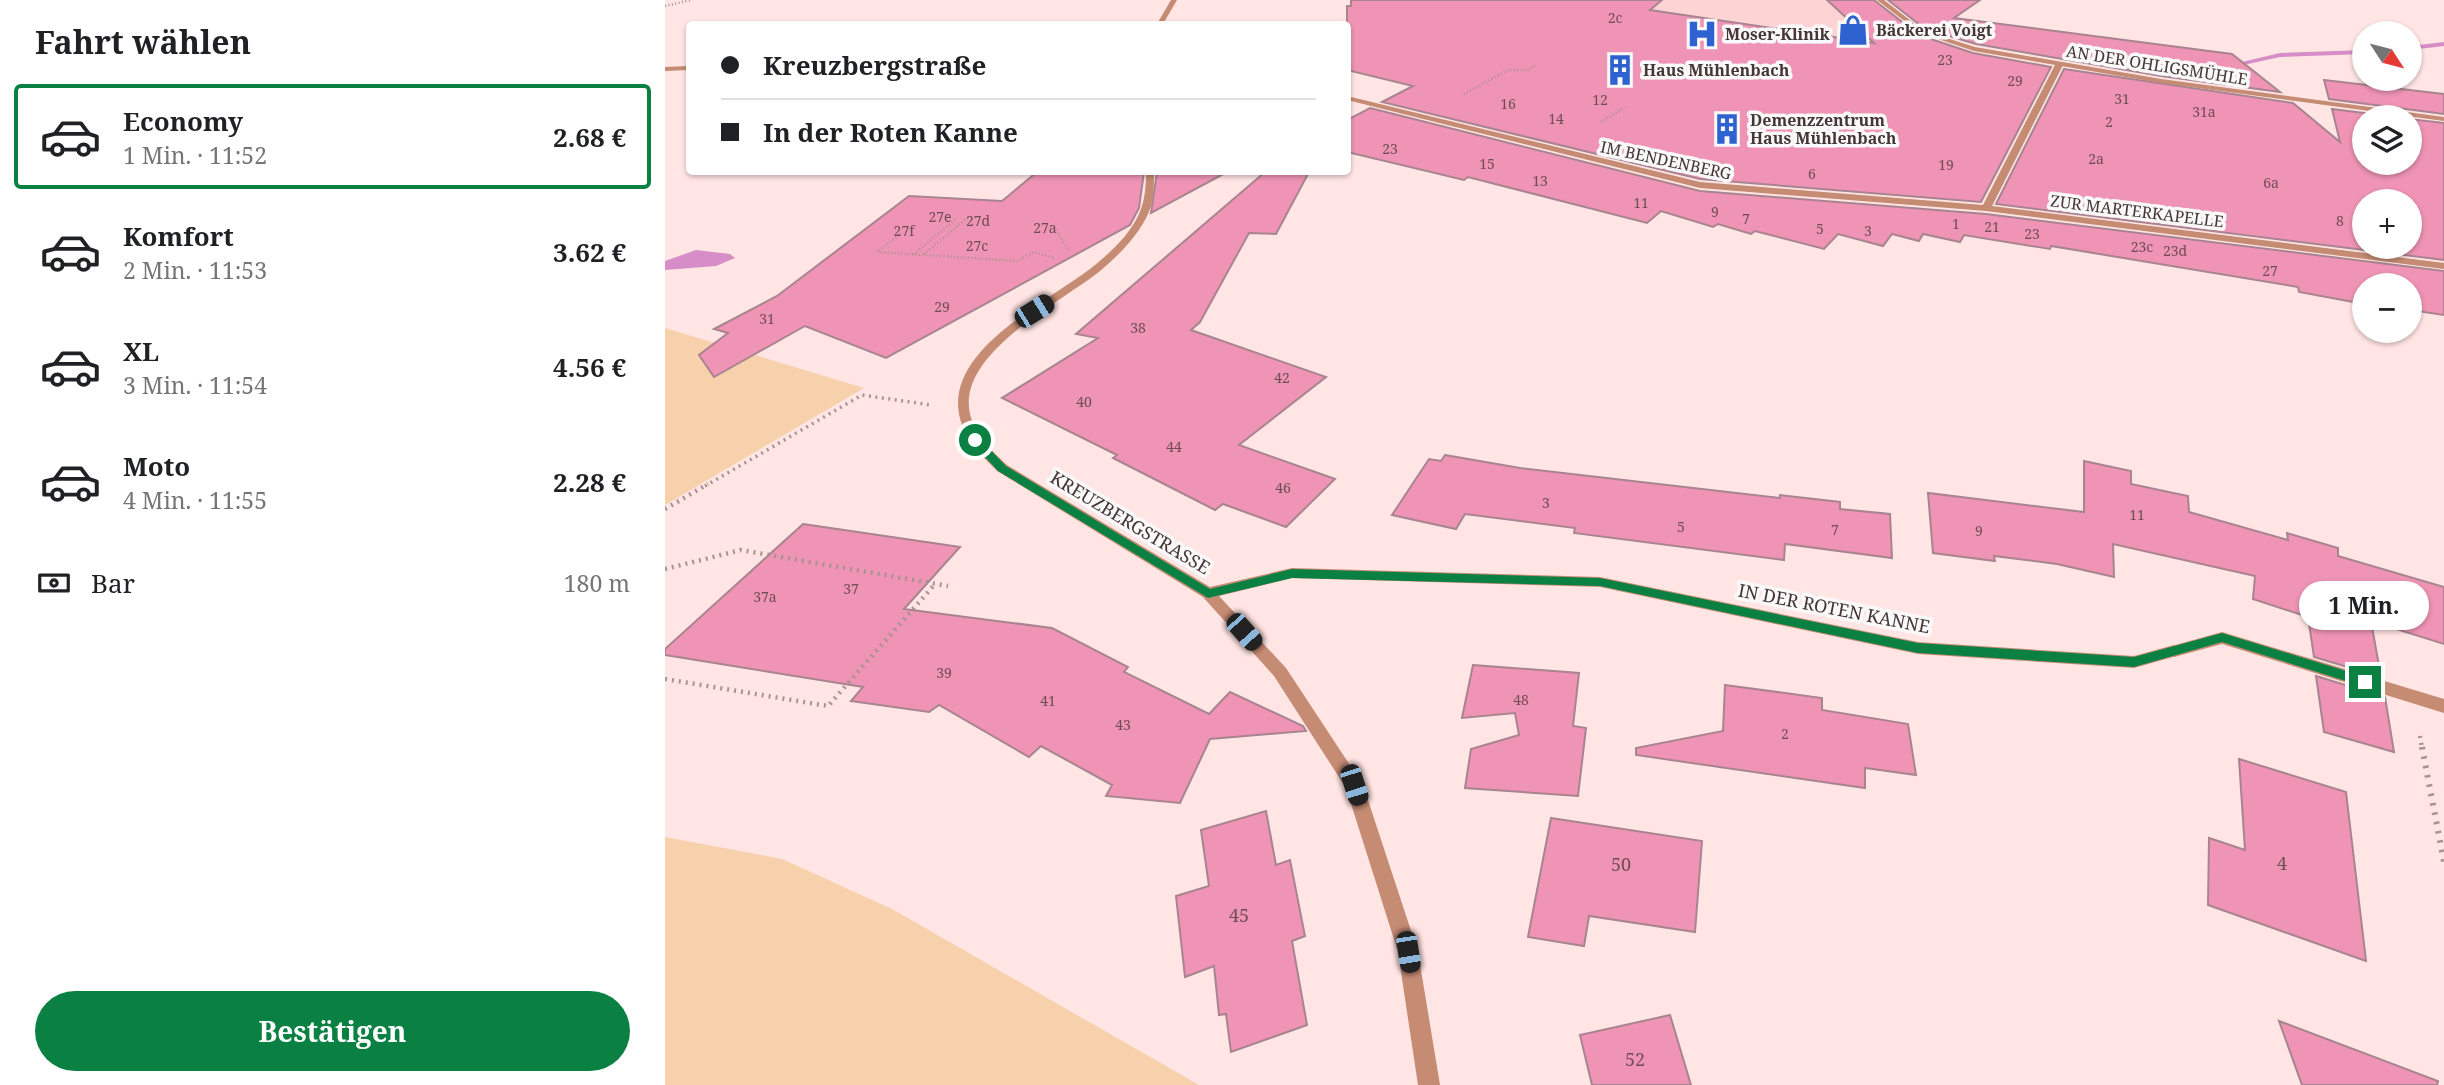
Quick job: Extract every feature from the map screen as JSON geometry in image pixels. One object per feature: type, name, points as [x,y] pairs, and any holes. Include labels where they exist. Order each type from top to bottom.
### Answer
[{"type":"street","points":[[1162,21],[1174,0]]},
{"type":"street","name":"AN DER OHLIGSMÜHLE","points":[[1880,0],[1922,33],[1974,49],[2059,65],[2444,119]]},
{"type":"street","points":[[1986,208],[2059,65]]},
{"type":"street","points":[[665,69],[686,68]]},
{"type":"street","name":"IM BENDENBERG","points":[[1351,99],[1700,186],[1986,208]]},
{"type":"street","points":[[963,410],[965,385],[979,360],[1016,322],[1096,270],[1130,235],[1144,214],[1150,193],[1150,175]]},
{"type":"street","name":"ZUR MARTERKAPELLE","points":[[1986,208],[2444,266]]},
{"type":"street","name":"KREUZBERGSTRASSE","points":[[963,410],[975,440],[1002,468],[1208,593],[1280,672],[1354,785],[1408,952],[1429,1085]]},
{"type":"street","name":"IN DER ROTEN KANNE","points":[[1208,593],[1292,573],[1600,582],[1918,648],[2134,662],[2222,638],[2444,706]]},
{"type":"path","points":[[665,6],[691,0]]},
{"type":"path","points":[[1420,118],[1508,70],[1527,70],[1536,65]]},
{"type":"path","points":[[1601,122],[1625,107]]},
{"type":"path","points":[[913,254],[957,218]]},
{"type":"path","points":[[923,255],[966,219]]},
{"type":"path","points":[[1054,227],[1072,255]]},
{"type":"path","points":[[899,235],[877,252],[1018,261],[1033,252],[1059,260]]},
{"type":"path","points":[[929,242],[938,242]]},
{"type":"path","points":[[665,509],[862,395],[963,410]]},
{"type":"path","points":[[665,569],[741,550],[948,586]]},
{"type":"path","points":[[665,678],[828,706],[935,584]]},
{"type":"path","points":[[2412,696],[2444,862]]},
{"type":"shaded area","points":[[1597,0],[1872,0],[1922,39],[1832,103]]},
{"type":"shaded area","points":[[696,250],[730,254],[735,258],[716,266],[665,270],[665,261]]},
{"type":"shaded area","points":[[665,328],[864,388],[665,505]]},
{"type":"shaded area","points":[[665,837],[782,859],[892,909],[1199,1085],[665,1085]]},
{"type":"building","points":[[1351,0],[1662,0],[1650,10],[1874,43],[1827,0],[1874,0],[1919,35],[1973,53],[2051,67],[1981,202],[1700,179],[1382,102],[1413,86],[1351,71],[1351,21],[1347,21],[1347,6],[1351,6]]},
{"type":"building","points":[[1888,0],[1980,0],[1954,18],[2232,54],[2280,92],[2161,76],[1976,44],[1925,29]]},
{"type":"building","points":[[2064,69],[2293,103],[2340,142],[2332,109],[2352,112],[2352,175],[2422,175],[2422,120],[2444,123],[2444,260],[2422,257],[2422,189],[2352,189],[2352,248],[1996,204]]},
{"type":"building","points":[[2324,80],[2352,83],[2352,91],[2418,91],[2444,94],[2444,114],[2422,111],[2422,105],[2375,105],[2329,99]]},
{"type":"building","points":[[1370,108],[1700,191],[1986,214],[2444,271],[2444,315],[2422,312],[2422,273],[2352,273],[2352,302],[2299,292],[2298,287],[2051,246],[2050,249],[1964,235],[1960,242],[1923,234],[1919,241],[1892,234],[1883,246],[1838,234],[1824,249],[1755,231],[1751,234],[1718,224],[1713,227],[1661,211],[1647,223],[1468,177],[1464,180],[1351,153],[1351,118]]},
{"type":"building","points":[[1033,175],[1144,175],[1139,208],[1130,225],[886,358],[805,326],[714,377],[699,355],[728,333],[714,329],[777,296],[909,196],[1002,201]]},
{"type":"building","points":[[1157,175],[1221,175],[1151,213]]},
{"type":"building","points":[[1262,175],[1307,175],[1276,234],[1249,233],[1200,322],[1191,330],[1326,377],[1239,445],[1335,479],[1286,527],[1223,504],[1215,510],[1113,458],[1117,455],[1002,398],[1098,338],[1076,334]]},
{"type":"building","points":[[1445,455],[1520,468],[1780,498],[1780,495],[1840,502],[1840,509],[1890,514],[1892,558],[1785,544],[1784,560],[1574,533],[1575,528],[1465,514],[1456,529],[1392,515],[1429,459],[1441,461]]},
{"type":"building","points":[[2084,461],[2131,471],[2131,484],[2188,496],[2189,512],[2288,540],[2287,533],[2338,548],[2338,556],[2444,587],[2444,644],[2371,621],[2381,677],[2314,657],[2308,617],[2253,599],[2255,576],[2113,544],[2114,577],[2057,564],[1994,556],[1995,561],[1933,553],[1928,493],[2084,512]]},
{"type":"building","points":[[803,524],[960,547],[904,609],[1052,628],[1128,667],[1124,672],[1209,714],[1230,692],[1303,726],[1306,731],[1210,739],[1180,803],[1106,796],[1112,785],[1041,746],[1029,757],[939,705],[929,712],[851,701],[863,687],[665,655],[665,649]]},
{"type":"building","points":[[1473,665],[1579,673],[1573,726],[1586,728],[1578,796],[1465,788],[1471,749],[1519,735],[1515,713],[1462,718]]},
{"type":"building","points":[[2316,676],[2385,697],[2394,752],[2324,732]]},
{"type":"building","points":[[1725,685],[1822,698],[1822,710],[1908,724],[1916,775],[1865,768],[1865,788],[1636,755],[1636,748],[1723,731]]},
{"type":"building","points":[[2239,759],[2346,792],[2366,961],[2208,905],[2209,838],[2245,850]]},
{"type":"building","points":[[1266,811],[1276,865],[1290,860],[1305,936],[1292,941],[1307,1025],[1231,1052],[1226,1014],[1219,1015],[1214,966],[1185,977],[1176,896],[1209,886],[1201,830]]},
{"type":"building","points":[[1551,818],[1702,841],[1695,932],[1589,916],[1584,946],[1528,937]]},
{"type":"building","points":[[1670,1015],[1691,1085],[1592,1085],[1580,1035]]},
{"type":"building","points":[[2279,1021],[2438,1081],[2437,1085],[2302,1085]]},
{"type":"waterway","points":[[2422,47],[2444,44]]},
{"type":"waterway","points":[[2225,67],[2280,55],[2352,53]]},
{"type":"place","name":"Bäckerei Voigt","points":[[1853,30]]},
{"type":"place","name":"Moser-Klinik","points":[[1702,34]]},
{"type":"place","name":"Haus Mühlenbach","points":[[1620,70]]},
{"type":"place","name":"Demenzzentrum Haus Mühlenbach","points":[[1727,129]]},
{"type":"route","points":[[975,440],[1002,468],[1208,593],[1292,573],[1600,582],[1918,648],[2134,662],[2222,638],[2365,682]]}]
